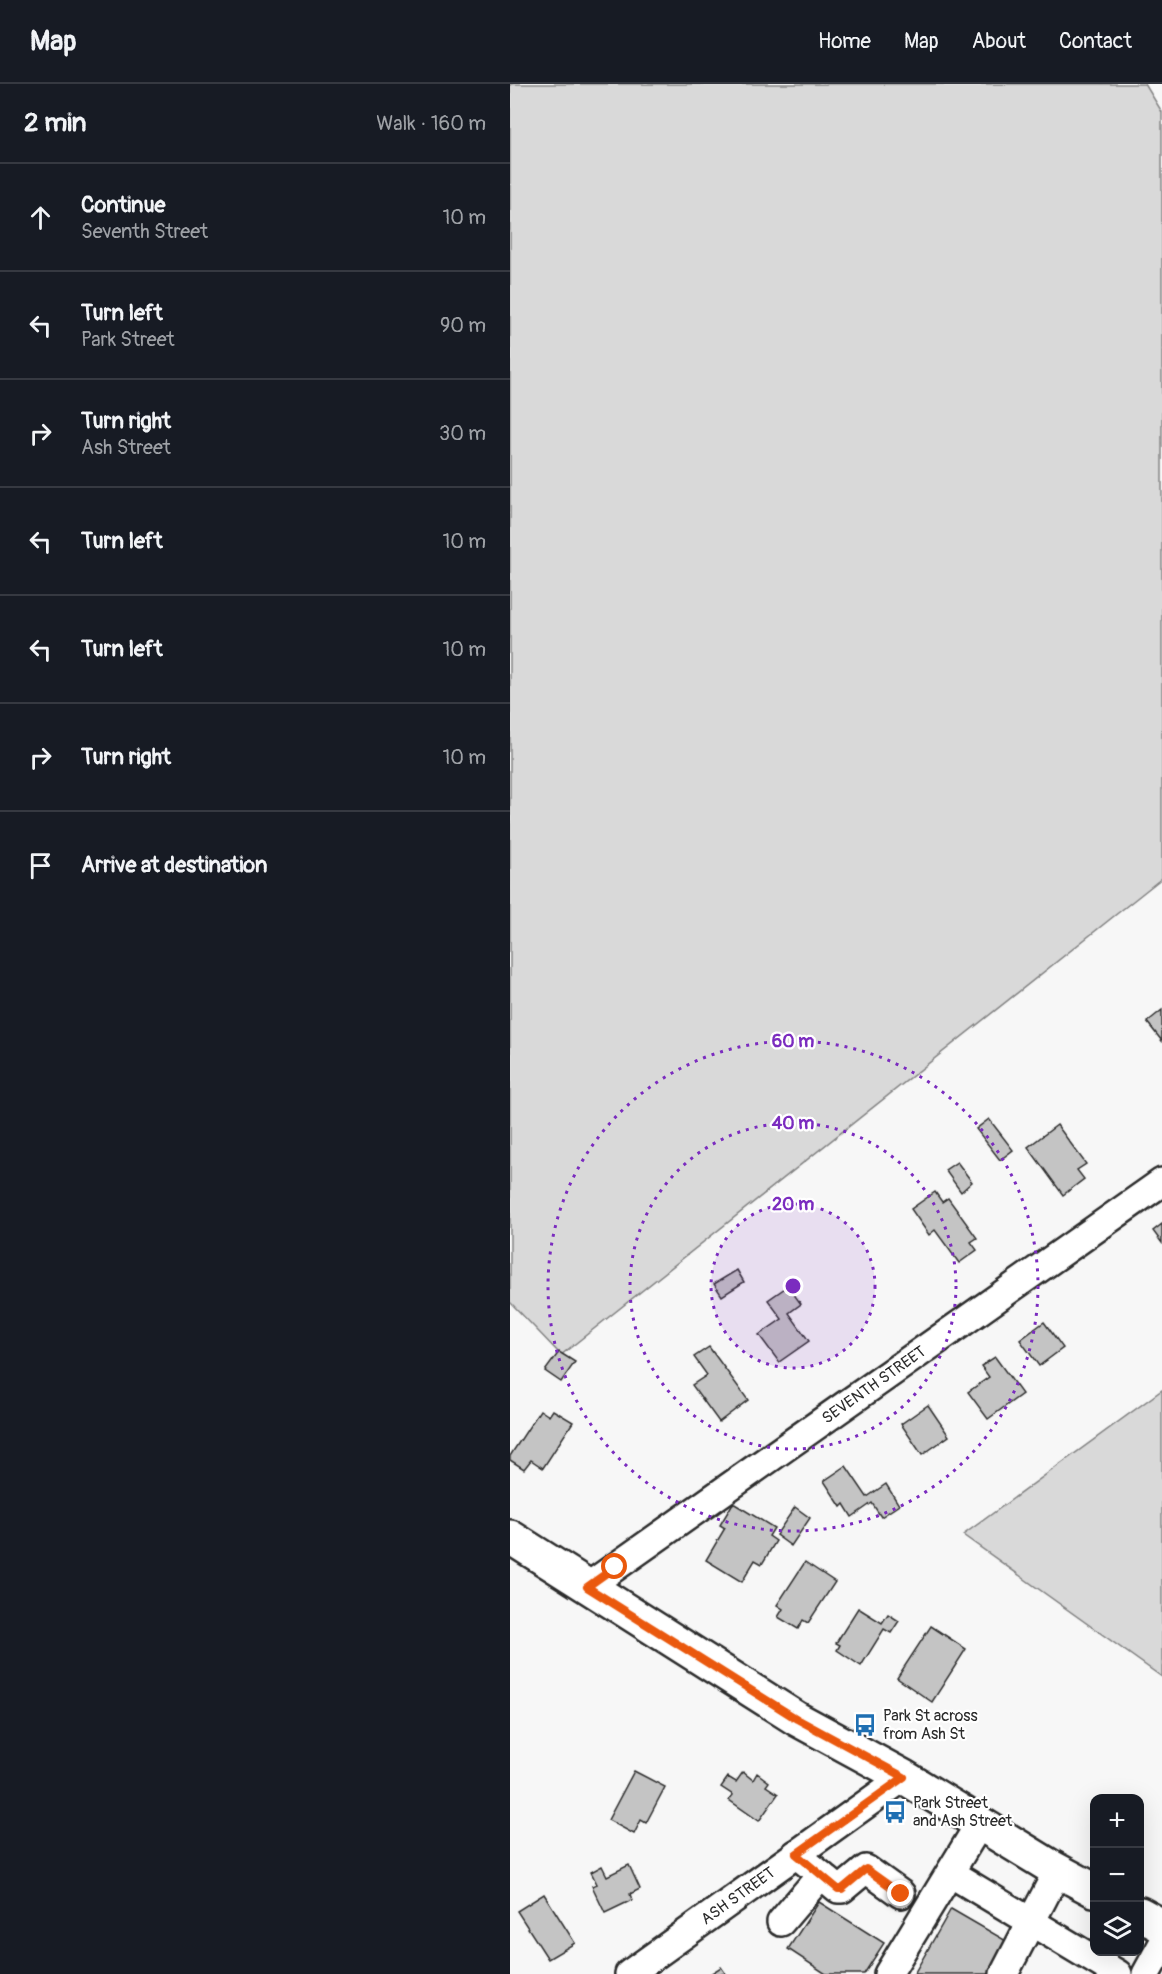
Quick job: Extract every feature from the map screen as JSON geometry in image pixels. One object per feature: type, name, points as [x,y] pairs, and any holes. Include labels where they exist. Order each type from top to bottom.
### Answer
[{"type":"main road","points":[[510,1538],[797,1719],[904,1777],[1090,1887]]},
{"type":"main road","points":[[1144,1916],[1162,1926]]},
{"type":"street","name":"SEVENTH STREET","points":[[587,1587],[1162,1182]]},
{"type":"street","name":"ASH STREET","points":[[629,1974],[904,1777]]},
{"type":"street","points":[[888,1974],[980,1823]]},
{"type":"street","points":[[796,1854],[838,1889],[842,1889],[866,1869],[901,1894]]},
{"type":"street","points":[[1004,1974],[1058,1870]]},
{"type":"street","points":[[950,1873],[1118,1974]]},
{"type":"street","points":[[781,1922],[821,1875]]},
{"type":"street","points":[[1146,1974],[1162,1945]]},
{"type":"shaded area","points":[[510,84],[1145,84],[1162,112],[1162,878],[561,1355],[510,1302]]},
{"type":"shaded area","points":[[1162,1390],[1162,1677],[963,1535]]},
{"type":"building","points":[[1162,1010],[1162,1041],[1147,1022]]},
{"type":"building","points":[[989,1119],[1013,1150],[1000,1160],[976,1129]]},
{"type":"building","points":[[1057,1125],[1086,1164],[1077,1170],[1084,1179],[1063,1195],[1028,1147]]},
{"type":"building","points":[[957,1162],[972,1182],[961,1192],[945,1170]]},
{"type":"building","points":[[935,1192],[942,1202],[948,1198],[977,1238],[971,1242],[977,1250],[959,1263],[935,1230],[929,1235],[911,1209]]},
{"type":"building","points":[[1162,1224],[1162,1243],[1153,1231]]},
{"type":"building","points":[[737,1270],[744,1282],[722,1296],[714,1284]]},
{"type":"building","points":[[788,1286],[801,1304],[789,1313],[809,1341],[779,1362],[759,1335],[782,1319],[768,1300]]},
{"type":"building","points":[[1044,1322],[1063,1348],[1039,1366],[1020,1340]]},
{"type":"building","points":[[709,1347],[748,1400],[719,1422],[692,1385],[707,1375],[694,1357]]},
{"type":"building","points":[[559,1352],[575,1362],[561,1382],[545,1371]]},
{"type":"building","points":[[995,1357],[1022,1394],[988,1419],[968,1392],[989,1377],[981,1366]]},
{"type":"building","points":[[928,1405],[949,1436],[922,1455],[901,1424]]},
{"type":"building","points":[[540,1410],[549,1416],[553,1410],[573,1422],[543,1468],[531,1460],[524,1469],[510,1460],[510,1456]]},
{"type":"building","points":[[846,1466],[867,1497],[886,1484],[899,1505],[881,1517],[872,1503],[852,1517],[844,1504],[841,1507],[824,1481]]},
{"type":"building","points":[[733,1503],[774,1528],[769,1536],[776,1541],[762,1564],[755,1560],[742,1582],[706,1560],[725,1528],[720,1525]]},
{"type":"building","points":[[795,1507],[810,1518],[791,1546],[776,1535]]},
{"type":"building","points":[[805,1562],[835,1582],[808,1623],[803,1620],[798,1629],[778,1617],[783,1609],[777,1605]]},
{"type":"building","points":[[858,1608],[882,1623],[888,1614],[899,1621],[891,1633],[884,1629],[861,1666],[837,1650],[840,1645],[836,1643]]},
{"type":"building","points":[[931,1626],[966,1649],[932,1702],[897,1678]]},
{"type":"building","points":[[634,1771],[665,1787],[646,1823],[641,1820],[634,1834],[608,1820]]},
{"type":"building","points":[[743,1772],[753,1780],[757,1773],[769,1782],[766,1786],[778,1794],[759,1821],[729,1800],[733,1795],[721,1787],[728,1777],[736,1782]]},
{"type":"building","points":[[629,1865],[640,1889],[630,1894],[632,1900],[605,1913],[592,1886],[597,1884],[591,1872],[602,1866],[607,1876]]},
{"type":"building","points":[[544,1894],[575,1943],[548,1959],[517,1911]]},
{"type":"building","points":[[819,1902],[884,1943],[864,1974],[826,1974],[788,1949]]},
{"type":"building","points":[[951,1909],[1008,1942],[990,1974],[914,1974]]},
{"type":"building","points":[[721,1967],[726,1974],[710,1974]]},
{"type":"place","name":"Park St across from Ash St","points":[[865,1725]]},
{"type":"place","name":"Park Street and Ash Street","points":[[895,1812]]},
{"type":"route","points":[[615,1567],[587,1587],[797,1719],[904,1777],[796,1854],[838,1889],[842,1889],[866,1869],[901,1894]]}]
